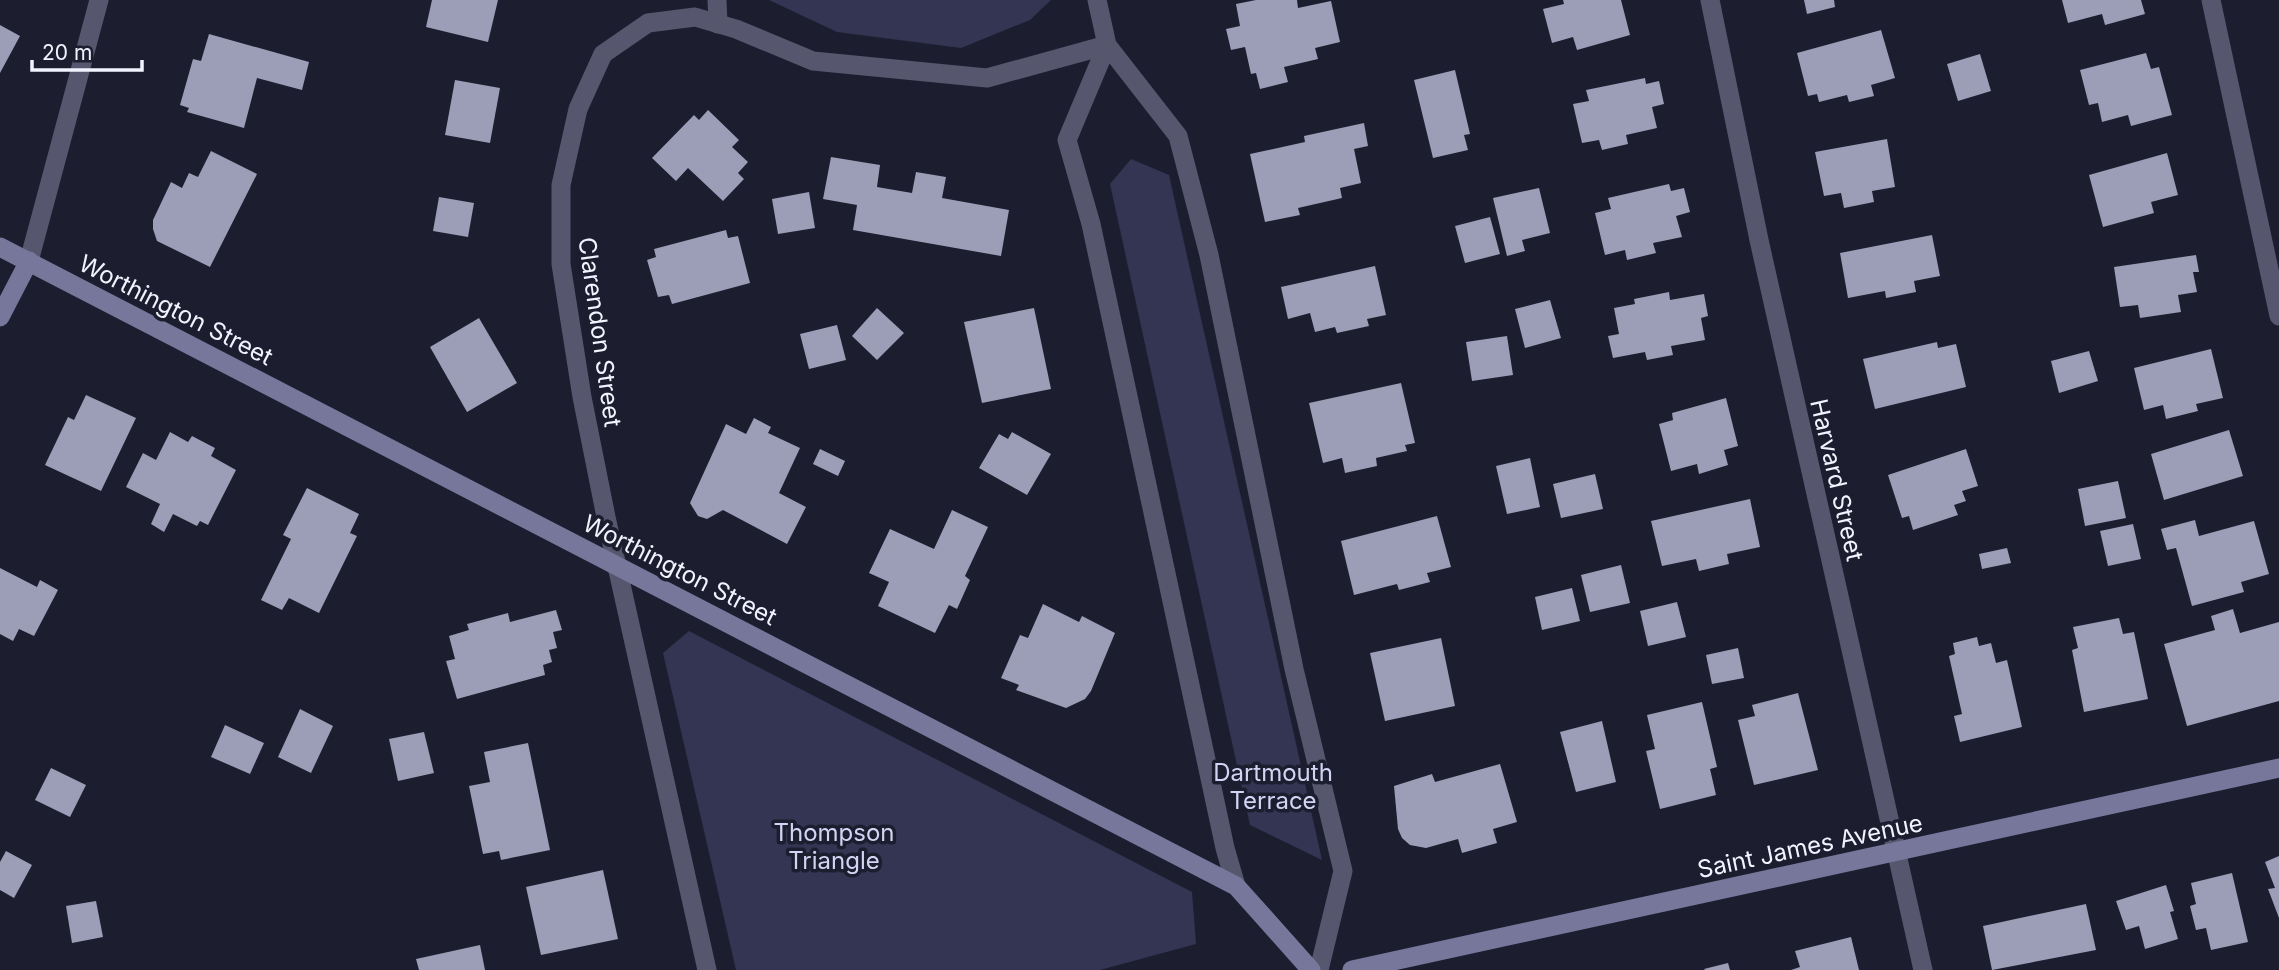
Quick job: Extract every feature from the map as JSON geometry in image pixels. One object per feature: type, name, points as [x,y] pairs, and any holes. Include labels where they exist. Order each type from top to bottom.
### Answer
[{"type":"main road","name":"Worthington Street","points":[[0,247],[1236,886],[1311,970]]},
{"type":"main road","points":[[0,317],[29,261]]},
{"type":"main road","name":"Saint James Avenue","points":[[1352,970],[2279,768]]},
{"type":"street","points":[[29,261],[99,0]]},
{"type":"street","points":[[717,0],[718,24]]},
{"type":"street","points":[[1097,0],[1107,45],[1178,136],[1209,256],[1294,669],[1343,871],[1319,970]]},
{"type":"street","name":"Harvard Street","points":[[1710,0],[1759,240],[1894,853],[1923,970]]},
{"type":"street","points":[[2211,0],[2279,316]]},
{"type":"street","name":"Clarendon Street","points":[[707,970],[616,565],[582,397],[561,264],[561,185],[578,109],[603,54],[648,23],[695,17],[813,61],[987,78],[1107,45]]},
{"type":"street","points":[[1107,45],[1067,140],[1091,224],[1225,848],[1236,886]]},
{"type":"green space","points":[[769,0],[1051,0],[1030,20],[961,48],[837,32]]},
{"type":"green space","name":"Dartmouth Terrace","points":[[1131,159],[1169,175],[1322,860],[1250,825],[1110,184]]},
{"type":"green space","name":"Thompson Triangle","points":[[689,631],[1192,892],[1196,944],[1100,970],[736,970],[663,653]]},
{"type":"building","points":[[432,0],[498,0],[488,42],[426,27]]},
{"type":"building","points":[[1256,0],[1297,0],[1298,8],[1331,1],[1340,42],[1315,48],[1318,59],[1284,67],[1288,82],[1260,89],[1256,73],[1251,74],[1245,47],[1231,50],[1226,29],[1240,26],[1236,4]]},
{"type":"building","points":[[1563,0],[1621,0],[1630,35],[1577,50],[1573,37],[1552,43],[1543,9],[1564,4]]},
{"type":"building","points":[[1804,0],[1834,0],[1835,7],[1807,14]]},
{"type":"building","points":[[2062,0],[2141,0],[2145,14],[2105,25],[2102,14],[2068,23]]},
{"type":"building","points":[[0,25],[20,36],[0,73]]},
{"type":"building","points":[[1881,30],[1895,78],[1871,85],[1874,96],[1849,102],[1847,95],[1819,102],[1817,94],[1808,96],[1797,53]]},
{"type":"building","points":[[209,34],[309,62],[302,90],[257,78],[244,128],[187,112],[189,108],[180,105],[193,59],[201,61]]},
{"type":"building","points":[[2146,53],[2151,69],[2159,67],[2172,115],[2131,126],[2128,115],[2102,122],[2098,103],[2089,105],[2080,70]]},
{"type":"building","points":[[1980,54],[1991,91],[1958,101],[1947,64]]},
{"type":"building","points":[[1455,70],[1470,134],[1464,135],[1468,150],[1433,158],[1414,80]]},
{"type":"building","points":[[1645,78],[1646,84],[1659,81],[1664,104],[1652,107],[1657,128],[1626,135],[1628,144],[1602,150],[1599,140],[1582,143],[1573,104],[1589,101],[1586,90]]},
{"type":"building","points":[[455,80],[500,88],[490,143],[445,135]]},
{"type":"building","points":[[708,110],[739,140],[732,147],[748,162],[738,173],[744,179],[723,201],[688,168],[676,181],[652,158],[694,115],[699,120]]},
{"type":"building","points":[[1364,123],[1368,146],[1354,149],[1361,183],[1340,188],[1342,198],[1298,208],[1300,215],[1265,222],[1250,154],[1305,142],[1304,136]]},
{"type":"building","points":[[1887,139],[1895,187],[1872,191],[1874,202],[1844,208],[1841,193],[1824,196],[1815,152]]},
{"type":"building","points":[[211,151],[257,174],[210,267],[157,241],[153,220],[171,182],[182,188],[189,173],[198,177]]},
{"type":"building","points":[[2167,153],[2178,195],[2151,202],[2154,213],[2103,227],[2089,175]]},
{"type":"building","points":[[831,157],[880,165],[877,187],[912,193],[916,172],[946,177],[942,198],[1009,210],[1001,256],[853,230],[857,205],[823,199]]},
{"type":"building","points":[[1669,184],[1671,191],[1684,188],[1690,212],[1676,216],[1682,237],[1653,243],[1656,253],[1627,260],[1625,250],[1605,255],[1595,213],[1611,209],[1608,198]]},
{"type":"building","points":[[1539,188],[1550,233],[1522,240],[1525,251],[1507,256],[1493,198]]},
{"type":"building","points":[[809,192],[815,228],[778,234],[772,199]]},
{"type":"building","points":[[439,197],[474,203],[468,237],[433,231]]},
{"type":"building","points":[[1490,217],[1500,254],[1465,263],[1455,226]]},
{"type":"building","points":[[726,230],[728,238],[738,236],[750,283],[672,304],[669,295],[658,297],[647,260],[656,257],[654,249]]},
{"type":"building","points":[[1932,235],[1940,276],[1914,281],[1916,292],[1886,298],[1885,291],[1848,298],[1840,253]]},
{"type":"building","points":[[2196,255],[2199,272],[2193,272],[2197,292],[2178,295],[2181,312],[2140,318],[2138,305],[2120,307],[2114,267]]},
{"type":"building","points":[[1375,266],[1386,315],[1367,319],[1369,326],[1337,333],[1335,327],[1315,332],[1310,313],[1288,319],[1281,287]]},
{"type":"building","points":[[1669,292],[1670,300],[1704,294],[1708,316],[1701,318],[1705,340],[1671,346],[1673,355],[1647,360],[1645,352],[1613,358],[1608,336],[1619,334],[1614,308],[1635,304],[1634,299]]},
{"type":"building","points":[[1550,300],[1561,338],[1525,348],[1515,309]]},
{"type":"building","points":[[877,308],[904,333],[877,360],[852,336]]},
{"type":"building","points":[[1034,308],[1051,389],[982,403],[964,322]]},
{"type":"building","points":[[479,318],[517,383],[467,412],[430,347]]},
{"type":"building","points":[[837,325],[846,360],[809,369],[800,334]]},
{"type":"building","points":[[1507,336],[1513,375],[1472,381],[1466,342]]},
{"type":"building","points":[[1937,342],[1938,348],[1956,344],[1966,387],[1875,409],[1863,359]]},
{"type":"building","points":[[2211,349],[2223,398],[2196,404],[2198,411],[2166,419],[2163,405],[2144,410],[2134,368]]},
{"type":"building","points":[[2089,351],[2098,381],[2059,393],[2051,361]]},
{"type":"building","points":[[1401,383],[1415,443],[1405,445],[1407,451],[1376,458],[1377,466],[1345,473],[1342,458],[1323,463],[1309,403]]},
{"type":"building","points":[[86,395],[136,418],[101,491],[45,465],[68,417],[74,420]]},
{"type":"building","points":[[1726,398],[1738,446],[1724,450],[1728,465],[1699,474],[1697,464],[1671,471],[1659,424],[1673,420],[1672,413]]},
{"type":"building","points":[[754,418],[771,427],[768,433],[800,448],[779,493],[806,507],[787,544],[723,510],[707,519],[698,516],[690,503],[726,424],[746,434]]},
{"type":"building","points":[[2229,430],[2243,476],[2164,500],[2151,454]]},
{"type":"building","points":[[170,432],[188,442],[192,436],[215,448],[211,456],[236,470],[208,525],[200,521],[197,526],[173,514],[164,532],[151,524],[160,504],[126,487],[143,453],[156,460]]},
{"type":"building","points":[[1012,432],[1051,454],[1027,495],[979,468],[999,434],[1008,439]]},
{"type":"building","points":[[820,449],[845,461],[838,476],[813,464]]},
{"type":"building","points":[[1966,449],[1978,486],[1962,491],[1966,501],[1954,505],[1958,515],[1913,530],[1909,516],[1902,518],[1888,475]]},
{"type":"building","points":[[1530,458],[1540,507],[1507,514],[1496,466]]},
{"type":"building","points":[[1595,474],[1603,509],[1561,518],[1553,484]]},
{"type":"building","points":[[2118,481],[2126,518],[2085,526],[2078,489]]},
{"type":"building","points":[[307,488],[359,514],[350,533],[357,536],[319,613],[289,598],[282,610],[261,600],[291,539],[283,535]]},
{"type":"building","points":[[1750,499],[1760,547],[1727,554],[1729,564],[1699,571],[1696,559],[1662,566],[1651,521]]},
{"type":"building","points":[[952,510],[988,527],[965,576],[970,580],[957,609],[949,605],[935,633],[878,606],[889,582],[869,573],[890,529],[934,549]]},
{"type":"building","points":[[1437,516],[1451,567],[1427,573],[1430,582],[1399,590],[1397,584],[1354,595],[1341,541]]},
{"type":"building","points":[[2195,520],[2199,536],[2254,521],[2269,574],[2241,582],[2244,592],[2192,606],[2176,548],[2167,550],[2161,529]]},
{"type":"building","points":[[2133,524],[2141,559],[2108,566],[2100,531]]},
{"type":"building","points":[[2007,548],[2011,563],[1982,569],[1979,554]]},
{"type":"building","points":[[1621,565],[1630,603],[1590,612],[1581,575]]},
{"type":"building","points":[[0,568],[37,587],[40,580],[58,590],[34,636],[19,629],[13,641],[0,634]]},
{"type":"building","points":[[1572,588],[1580,621],[1542,630],[1535,597]]},
{"type":"building","points":[[1677,602],[1686,637],[1648,646],[1640,611]]},
{"type":"building","points":[[1043,604],[1079,622],[1082,616],[1115,633],[1091,691],[1085,699],[1066,708],[1016,690],[1019,685],[1001,678],[1020,635],[1028,638]]},
{"type":"building","points":[[2233,609],[2240,633],[2279,622],[2279,701],[2187,726],[2164,644],[2215,630],[2211,616]]},
{"type":"building","points":[[556,610],[562,630],[553,632],[557,648],[549,650],[552,662],[543,665],[545,675],[457,699],[446,661],[455,659],[449,636],[469,630],[467,624],[508,613],[510,622]]},
{"type":"building","points":[[2119,618],[2123,634],[2134,632],[2148,699],[2084,712],[2072,650],[2078,648],[2073,627]]},
{"type":"building","points":[[1977,637],[1979,646],[1991,643],[1996,663],[2007,660],[2022,727],[1960,742],[1954,716],[1962,714],[1949,656],[1955,654],[1953,643]]},
{"type":"building","points":[[1441,638],[1455,706],[1385,721],[1370,653]]},
{"type":"building","points":[[1738,648],[1744,678],[1712,684],[1706,655]]},
{"type":"building","points":[[1798,693],[1818,770],[1754,785],[1738,720],[1755,716],[1752,705]]},
{"type":"building","points":[[1702,702],[1717,767],[1710,769],[1716,795],[1660,809],[1646,751],[1655,749],[1647,715]]},
{"type":"building","points":[[300,709],[333,726],[311,773],[278,757]]},
{"type":"building","points":[[1602,721],[1616,782],[1576,792],[1560,732]]},
{"type":"building","points":[[225,725],[264,743],[250,774],[211,757]]},
{"type":"building","points":[[424,732],[434,773],[398,781],[389,739]]},
{"type":"building","points":[[528,743],[550,850],[501,860],[499,851],[483,854],[469,786],[490,782],[484,752]]},
{"type":"building","points":[[1500,764],[1517,822],[1493,829],[1497,843],[1462,853],[1458,839],[1426,848],[1410,845],[1402,838],[1398,829],[1394,786],[1432,774],[1435,782]]},
{"type":"building","points":[[51,768],[86,785],[70,817],[35,800]]},
{"type":"building","points":[[6,851],[32,865],[14,898],[0,890],[0,862]]},
{"type":"building","points":[[2279,856],[2279,918],[2268,889],[2275,888],[2265,862]]},
{"type":"building","points":[[603,870],[618,939],[541,955],[526,887]]},
{"type":"building","points":[[2232,873],[2248,942],[2211,950],[2206,928],[2196,930],[2190,906],[2196,904],[2191,883]]},
{"type":"building","points":[[2166,885],[2174,911],[2170,912],[2178,939],[2145,949],[2139,926],[2126,930],[2116,901]]},
{"type":"building","points":[[96,901],[103,937],[72,943],[66,906]]},
{"type":"building","points":[[2086,904],[2096,950],[1992,970],[1983,926]]},
{"type":"building","points":[[1851,937],[1859,970],[1791,970],[1800,967],[1795,951]]},
{"type":"building","points":[[480,945],[485,970],[419,970],[416,959]]},
{"type":"building","points":[[1728,963],[1730,970],[1704,969]]}]
